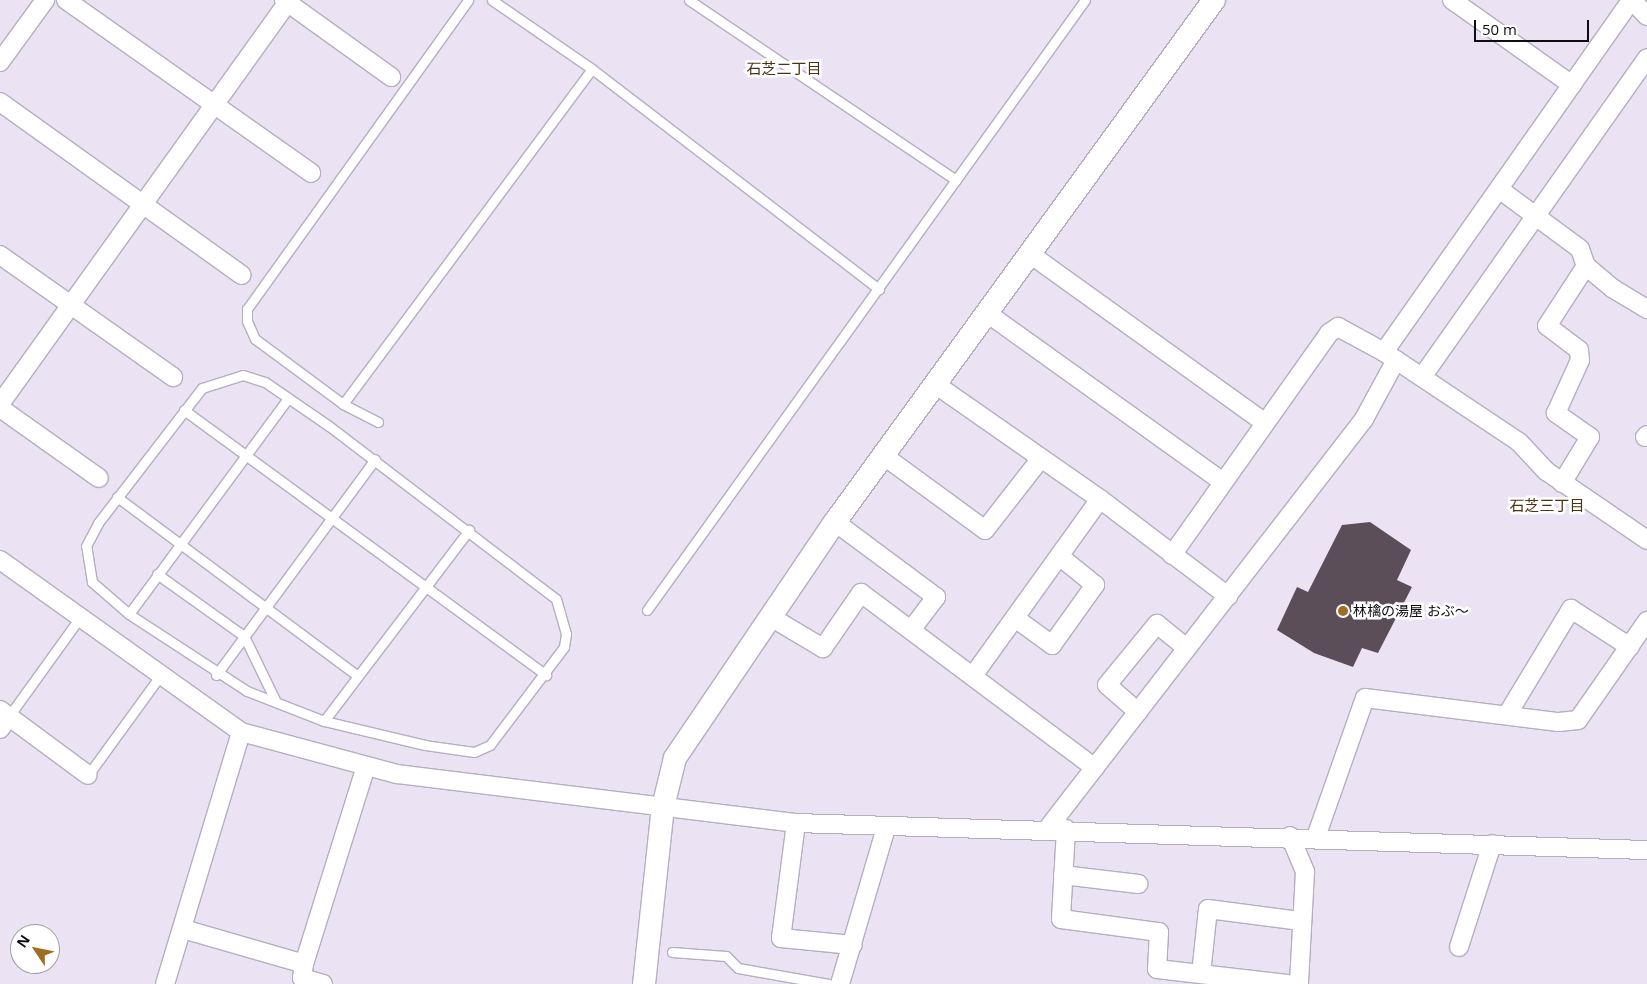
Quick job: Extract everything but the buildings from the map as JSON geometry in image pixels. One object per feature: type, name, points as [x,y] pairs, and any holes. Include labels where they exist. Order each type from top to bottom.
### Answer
[{"type":"street","points":[[0,62],[45,0]]},
{"type":"street","points":[[66,0],[311,174]]},
{"type":"street","points":[[644,984],[663,807],[675,758],[769,616],[835,522],[1214,0]]},
{"type":"street","points":[[1452,0],[1572,85]]},
{"type":"street","points":[[1048,828],[1364,419],[1390,356],[1499,189],[1632,0],[1647,16]]},
{"type":"street","points":[[99,478],[2,400],[287,1],[391,77]]},
{"type":"street","points":[[1422,377],[1647,58]]},
{"type":"street","points":[[0,102],[142,206],[242,275]]},
{"type":"street","points":[[1499,189],[1580,250],[1586,266],[1647,309]]},
{"type":"street","points":[[1030,254],[1265,423]]},
{"type":"street","points":[[0,255],[173,376]]},
{"type":"street","points":[[1562,483],[1590,437],[1556,413],[1580,360],[1579,350],[1547,326],[1586,266]]},
{"type":"street","points":[[987,313],[1223,482]]},
{"type":"street","points":[[1172,555],[1329,333],[1338,327],[1390,356],[1519,442],[1562,483],[1647,540]]},
{"type":"street","points":[[935,384],[1100,499],[1228,596]]},
{"type":"street","points":[[884,456],[985,530],[1041,458]]},
{"type":"street","points":[[975,673],[1100,499]]},
{"type":"street","points":[[835,522],[936,597],[912,629]]},
{"type":"street","points":[[1014,618],[1052,645],[1095,586],[1059,556]]},
{"type":"street","points":[[0,560],[162,673],[242,732],[366,766],[663,807],[796,823],[886,828],[1048,828],[1316,836],[1647,850]]},
{"type":"street","points":[[769,616],[823,648],[861,593],[975,673],[1095,768]]},
{"type":"street","points":[[1508,715],[1571,609],[1630,647]]},
{"type":"street","points":[[1316,836],[1365,698],[1508,715],[1578,720],[1647,621]]},
{"type":"street","points":[[1138,712],[1107,685],[1157,624],[1187,648]]},
{"type":"street","points":[[3,718],[88,775]]},
{"type":"street","points":[[165,984],[242,732]]},
{"type":"street","points":[[302,976],[366,766]]},
{"type":"street","points":[[796,823],[781,938],[853,945]]},
{"type":"street","points":[[840,984],[886,828]]},
{"type":"street","points":[[1066,829],[1060,919],[1159,932],[1157,969],[1287,984]]},
{"type":"street","points":[[1290,836],[1304,872],[1299,984]]},
{"type":"street","points":[[1459,947],[1492,844]]},
{"type":"street","points":[[1063,875],[1138,884]]},
{"type":"street","points":[[1201,974],[1208,909],[1301,921]]},
{"type":"street","points":[[183,929],[323,984]]},
{"type":"lane","points":[[378,422],[343,404],[255,339],[247,321],[247,309],[468,0]]},
{"type":"lane","points":[[492,0],[592,69],[879,289]]},
{"type":"lane","points":[[689,0],[956,180]]},
{"type":"lane","points":[[647,610],[1085,0]]},
{"type":"lane","points":[[343,404],[592,69]]},
{"type":"lane","points":[[229,376],[256,378],[375,459],[548,589],[561,609],[564,647],[546,675],[507,727],[490,745],[474,752],[455,752],[324,721],[216,675],[102,594],[86,566],[86,546],[117,497],[184,410],[202,388],[229,376]]},
{"type":"lane","points":[[129,614],[288,398]]},
{"type":"lane","points":[[184,410],[546,675]]},
{"type":"lane","points":[[216,675],[375,459]]},
{"type":"lane","points":[[117,497],[357,675]]},
{"type":"lane","points":[[324,721],[424,586],[469,530]]},
{"type":"lane","points":[[157,574],[244,636],[276,702]]},
{"type":"lane","points":[[3,718],[81,616]]},
{"type":"lane","points":[[88,775],[162,673]]},
{"type":"lane","points":[[672,952],[726,956],[738,968],[829,984]]},
{"type":"place","name":"林檎の湯屋 おぶ～","points":[[1343,611]]},
{"type":"district","name":"石芝二丁目","points":[[784,69]]},
{"type":"district","name":"石芝三丁目","points":[[1547,506]]}]
